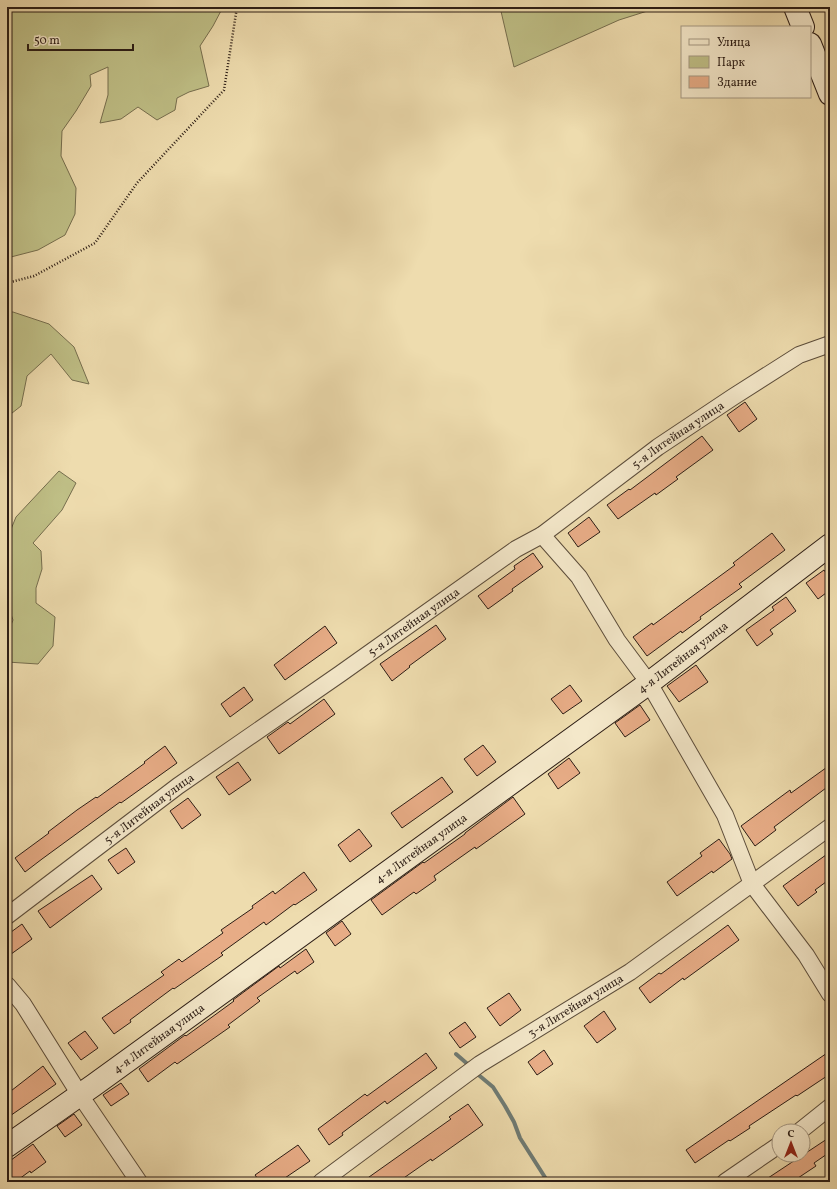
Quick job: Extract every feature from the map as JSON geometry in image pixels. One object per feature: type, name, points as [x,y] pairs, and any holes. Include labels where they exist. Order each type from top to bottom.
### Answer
[{"type":"street","points":[[795,7],[803,26]]},
{"type":"street","points":[[811,46],[830,94]]},
{"type":"street","name":"5-я Литейная улица","points":[[7,916],[178,786],[340,674],[516,549],[542,535],[658,447],[799,355],[830,344]]},
{"type":"street","points":[[542,535],[579,577],[617,640],[649,683],[725,815],[752,884],[806,955],[830,994]]},
{"type":"street","name":"4-я Литейная улица","points":[[7,1146],[80,1095],[649,683],[830,545]]},
{"type":"street","name":"3-я Литейная улица","points":[[321,1182],[480,1064],[630,972],[830,827]]},
{"type":"street","points":[[7,985],[23,1004],[80,1095],[139,1182]]},
{"type":"street","points":[[810,1123],[830,1107]]},
{"type":"street","points":[[724,1182],[771,1150]]},
{"type":"path","points":[[7,283],[34,276],[95,243],[137,183],[224,90],[237,7]]},
{"type":"green space","points":[[7,7],[223,7],[200,46],[209,86],[189,92],[177,98],[175,110],[157,120],[138,107],[121,119],[100,123],[108,95],[108,67],[90,75],[91,86],[62,131],[61,156],[76,188],[75,214],[65,235],[38,250],[7,258]]},
{"type":"green space","points":[[500,7],[660,7],[619,20],[514,67]]},
{"type":"green space","points":[[7,312],[13,312],[49,324],[74,347],[89,384],[72,380],[51,354],[27,376],[21,406],[7,417]]},
{"type":"green space","points":[[59,471],[76,483],[62,510],[33,543],[41,551],[42,569],[36,588],[36,603],[55,617],[53,646],[38,664],[7,662],[7,635],[13,620],[7,603],[7,537],[16,517]]},
{"type":"building","points":[[745,402],[757,419],[739,432],[727,415]]},
{"type":"building","points":[[702,436],[713,450],[676,477],[678,479],[656,495],[655,493],[618,519],[607,505],[629,489],[630,490]]},
{"type":"building","points":[[589,517],[600,532],[578,547],[568,533]]},
{"type":"building","points":[[772,533],[785,550],[739,584],[742,587],[700,617],[701,619],[682,633],[681,631],[647,656],[633,637],[652,623],[653,625],[735,565],[733,563]]},
{"type":"building","points":[[533,553],[543,567],[512,589],[513,591],[488,609],[478,596],[515,569],[514,566]]},
{"type":"building","points":[[824,570],[830,579],[830,590],[818,599],[806,583]]},
{"type":"building","points":[[786,597],[796,611],[770,630],[773,634],[757,646],[746,630],[774,610],[772,607]]},
{"type":"building","points":[[436,625],[446,639],[409,666],[410,667],[392,681],[380,664]]},
{"type":"building","points":[[325,626],[337,643],[285,680],[274,665]]},
{"type":"building","points":[[696,665],[708,682],[679,702],[667,686]]},
{"type":"building","points":[[570,685],[582,701],[563,714],[551,699]]},
{"type":"building","points":[[244,687],[253,700],[230,717],[221,704]]},
{"type":"building","points":[[324,699],[335,714],[279,754],[267,737],[288,722],[290,724]]},
{"type":"building","points":[[640,705],[650,720],[625,737],[615,723]]},
{"type":"building","points":[[483,745],[496,762],[477,776],[464,759]]},
{"type":"building","points":[[165,746],[177,763],[121,803],[120,802],[25,872],[15,858],[77,810],[96,797],[97,798],[145,763],[144,762]]},
{"type":"building","points":[[569,758],[580,773],[558,789],[548,774]]},
{"type":"building","points":[[238,762],[251,780],[229,795],[216,777]]},
{"type":"building","points":[[830,765],[830,785],[774,827],[776,830],[755,846],[741,826],[790,790],[791,793]]},
{"type":"building","points":[[442,777],[453,792],[402,828],[391,813]]},
{"type":"building","points":[[513,797],[525,814],[476,849],[475,847],[434,876],[436,880],[416,894],[414,892],[382,915],[371,900],[423,862],[424,863],[465,834]]},
{"type":"building","points":[[188,798],[201,815],[182,829],[170,811]]},
{"type":"building","points":[[359,829],[372,846],[350,862],[338,845]]},
{"type":"building","points":[[719,839],[732,859],[713,873],[712,871],[677,896],[667,882],[702,856],[700,853]]},
{"type":"building","points":[[126,848],[135,862],[118,874],[108,860]]},
{"type":"building","points":[[830,852],[830,879],[815,890],[817,892],[798,906],[783,886]]},
{"type":"building","points":[[304,872],[317,890],[295,905],[294,904],[266,925],[264,922],[221,953],[223,955],[174,989],[173,988],[130,1020],[131,1022],[114,1034],[102,1018],[164,975],[161,972],[179,959],[182,962],[223,933],[221,930],[253,908],[252,906],[273,891],[275,894]]},
{"type":"building","points":[[92,875],[102,889],[50,928],[38,911]]},
{"type":"building","points":[[342,921],[351,934],[335,946],[326,933]]},
{"type":"building","points":[[22,924],[32,939],[7,957],[7,935]]},
{"type":"building","points":[[728,925],[739,940],[684,980],[683,978],[650,1003],[639,988],[659,973],[661,974]]},
{"type":"building","points":[[306,949],[314,962],[297,974],[295,971],[257,998],[260,1001],[228,1025],[230,1027],[177,1064],[175,1062],[148,1082],[139,1069],[234,1001],[233,1000],[279,966],[280,968]]},
{"type":"building","points":[[509,993],[521,1010],[500,1026],[487,1008]]},
{"type":"building","points":[[604,1011],[616,1029],[597,1043],[584,1026]]},
{"type":"building","points":[[465,1022],[476,1037],[460,1048],[449,1033]]},
{"type":"building","points":[[85,1031],[98,1048],[81,1060],[68,1043]]},
{"type":"building","points":[[544,1050],[553,1064],[537,1075],[528,1062]]},
{"type":"building","points":[[830,1051],[830,1074],[695,1163],[686,1150]]},
{"type":"building","points":[[426,1053],[437,1068],[387,1104],[385,1101],[342,1133],[343,1135],[329,1145],[318,1129],[365,1094],[367,1096]]},
{"type":"building","points":[[43,1066],[56,1084],[7,1118],[7,1094]]},
{"type":"building","points":[[121,1083],[129,1094],[111,1106],[103,1095]]},
{"type":"building","points":[[468,1104],[483,1125],[432,1161],[431,1159],[398,1182],[362,1182],[451,1119],[449,1117]]},
{"type":"building","points":[[74,1114],[82,1125],[65,1137],[57,1126]]},
{"type":"building","points":[[830,1137],[830,1152],[814,1163],[816,1166],[792,1182],[762,1182],[791,1163],[811,1163],[811,1150]]},
{"type":"building","points":[[33,1144],[46,1162],[15,1182],[7,1182],[7,1163]]},
{"type":"building","points":[[298,1145],[310,1161],[279,1182],[260,1182],[255,1175]]},
{"type":"waterway","points":[[456,1054],[471,1067]]},
{"type":"waterway","points":[[475,1072],[493,1087],[514,1122],[520,1138],[548,1182]]}]
